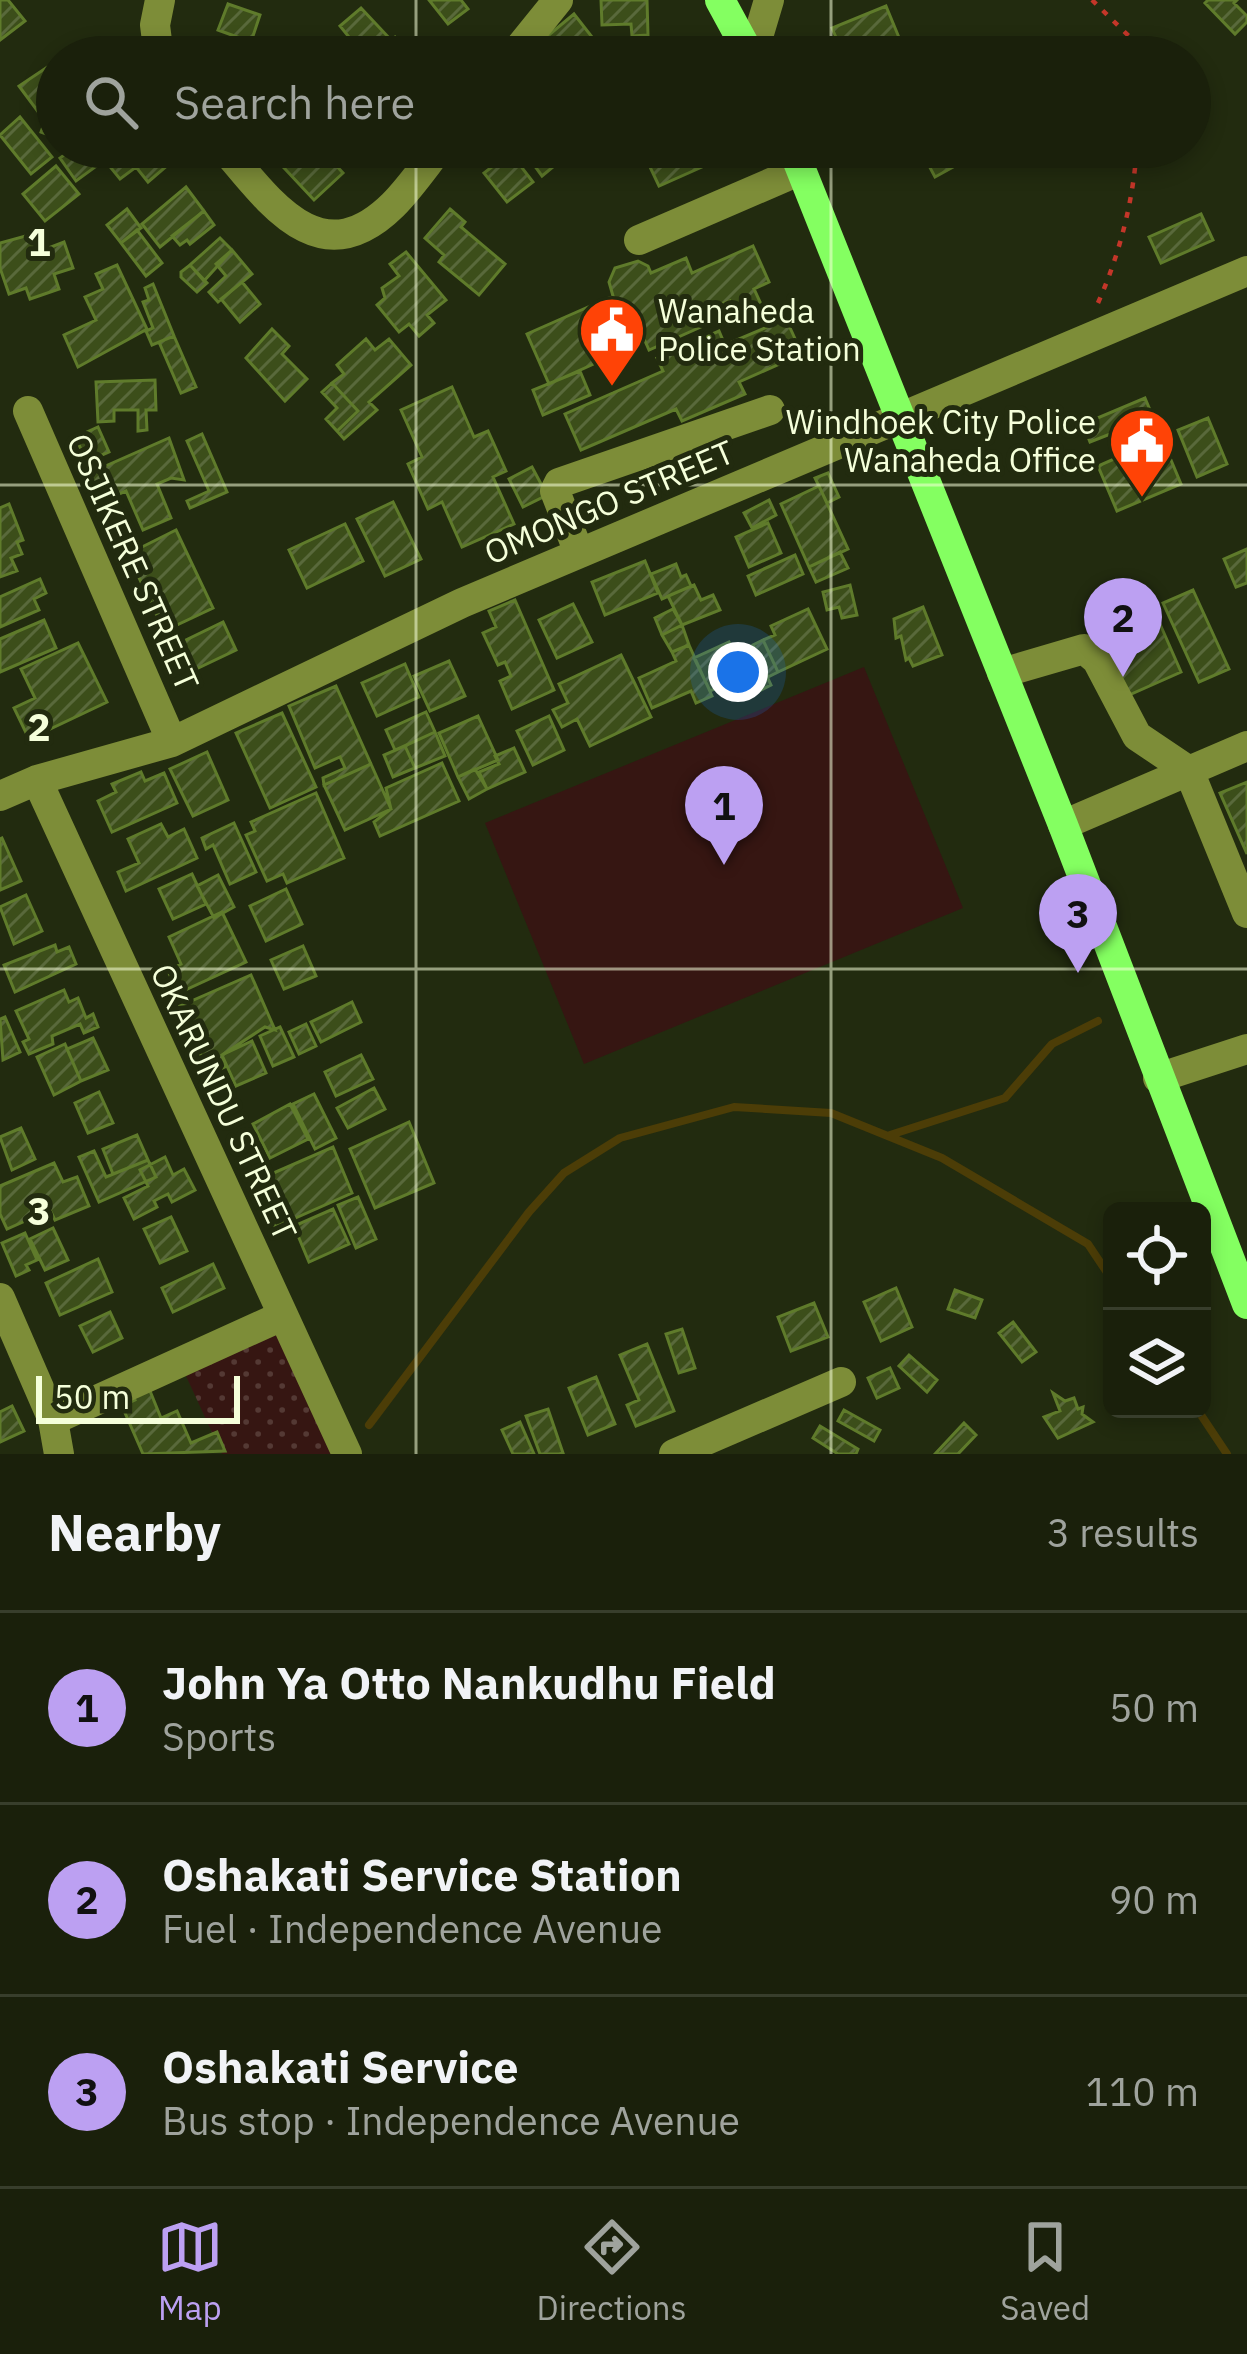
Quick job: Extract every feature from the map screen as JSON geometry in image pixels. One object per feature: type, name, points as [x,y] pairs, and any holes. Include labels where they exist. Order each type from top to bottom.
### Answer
[{"type":"main road","points":[[720,0],[740,36]]},
{"type":"main road","points":[[801,168],[1063,825],[1247,1304]]},
{"type":"street","points":[[156,36],[160,0]]},
{"type":"street","points":[[529,36],[558,0]]},
{"type":"street","points":[[758,36],[769,0]]},
{"type":"street","points":[[241,168],[275,208],[320,236],[347,233],[371,223],[393,205],[423,168]]},
{"type":"street","points":[[639,240],[779,168]]},
{"type":"street","name":"OMONGO STREET","points":[[0,796],[37,779],[172,742],[462,603],[1247,272]]},
{"type":"street","points":[[579,553],[555,491],[559,483],[770,410]]},
{"type":"street","name":"OSJIKERE STREET","points":[[28,411],[172,742]]},
{"type":"street","points":[[1002,673],[1084,649],[1097,660],[1137,736],[1189,771],[1247,913]]},
{"type":"street","points":[[1063,825],[1247,746]]},
{"type":"street","name":"OKARUNDU STREET","points":[[37,779],[346,1454]]},
{"type":"street","points":[[1158,1078],[1247,1049]]},
{"type":"street","points":[[0,1298],[53,1420],[59,1454]]},
{"type":"street","points":[[53,1420],[282,1316]]},
{"type":"street","points":[[674,1454],[841,1382]]},
{"type":"path","points":[[1092,0],[1133,36]]},
{"type":"path","points":[[1081,342],[1115,265],[1135,168]]},
{"type":"shaded area","points":[[864,667],[963,908],[584,1064],[485,823]]},
{"type":"shaded area","points":[[282,1316],[347,1454],[222,1454],[180,1363]]},
{"type":"building","points":[[0,0],[8,0],[25,21],[0,40]]},
{"type":"building","points":[[429,0],[461,0],[468,9],[448,24]]},
{"type":"building","points":[[601,0],[647,0],[648,35],[632,36],[631,24],[602,25]]},
{"type":"building","points":[[1237,0],[1234,3],[1247,22],[1235,34],[1205,3]]},
{"type":"building","points":[[228,4],[260,15],[253,36],[218,30]]},
{"type":"building","points":[[886,6],[898,36],[835,36],[832,28]]},
{"type":"building","points":[[361,8],[387,36],[348,36],[340,26]]},
{"type":"building","points":[[574,14],[591,36],[548,36]]},
{"type":"building","points":[[36,75],[36,109],[19,86]]},
{"type":"building","points":[[20,117],[36,137],[38,168],[31,174],[0,135]]},
{"type":"building","points":[[58,168],[79,194],[45,221],[23,194]]},
{"type":"building","points":[[67,168],[94,168],[76,181]]},
{"type":"building","points":[[111,168],[135,168],[120,179]]},
{"type":"building","points":[[137,168],[164,168],[148,182]]},
{"type":"building","points":[[284,168],[338,168],[343,173],[314,200]]},
{"type":"building","points":[[490,168],[522,168],[533,182],[507,202],[484,173]]},
{"type":"building","points":[[650,168],[700,168],[659,186]]},
{"type":"building","points":[[930,168],[951,168],[935,177]]},
{"type":"building","points":[[186,187],[204,211],[160,247],[142,224]]},
{"type":"building","points":[[127,209],[141,228],[121,243],[107,225]]},
{"type":"building","points":[[450,209],[465,222],[461,227],[505,264],[479,295],[439,262],[444,255],[425,238]]},
{"type":"building","points":[[204,211],[214,225],[190,244],[187,240],[180,245],[172,236]]},
{"type":"building","points":[[1201,214],[1213,240],[1161,263],[1149,237]]},
{"type":"building","points":[[137,230],[162,263],[146,276],[121,243]]},
{"type":"building","points":[[40,232],[46,249],[64,242],[73,268],[54,274],[59,289],[30,299],[26,288],[9,294],[0,268],[0,243]]},
{"type":"building","points":[[220,238],[232,250],[204,281],[190,265]]},
{"type":"building","points":[[753,246],[769,282],[754,289],[766,315],[740,326],[730,301],[707,309],[712,322],[649,350],[645,341],[549,384],[527,334],[613,296],[609,282],[615,268],[638,261],[651,273],[686,258],[692,273]]},
{"type":"building","points":[[232,250],[252,274],[218,302],[209,292],[226,276],[216,264]]},
{"type":"building","points":[[406,252],[446,300],[427,315],[434,323],[419,336],[409,324],[399,332],[377,305],[385,298],[382,288],[399,276],[390,264]]},
{"type":"building","points":[[117,265],[147,329],[78,367],[64,335],[96,320],[85,297],[103,289],[96,274]]},
{"type":"building","points":[[190,265],[207,283],[197,292],[181,277]]},
{"type":"building","points":[[242,282],[260,304],[240,322],[221,299]]},
{"type":"building","points":[[153,284],[174,336],[152,345],[146,331],[153,328],[143,302],[149,300],[145,288]]},
{"type":"building","points":[[786,319],[802,354],[739,382],[745,394],[682,421],[676,409],[581,450],[565,414],[663,371],[657,358],[719,331],[725,345]]},
{"type":"building","points":[[272,329],[289,346],[282,354],[307,379],[285,401],[246,358]]},
{"type":"building","points":[[174,336],[196,387],[181,393],[159,342]]},
{"type":"building","points":[[366,339],[375,350],[389,339],[411,365],[369,402],[377,410],[344,439],[337,431],[358,411],[332,383],[344,374],[337,365]]},
{"type":"building","points":[[580,371],[590,395],[543,415],[533,390]]},
{"type":"building","points":[[155,380],[156,410],[146,410],[147,430],[138,431],[138,410],[114,410],[114,421],[98,422],[96,382]]},
{"type":"building","points":[[332,383],[358,411],[337,431],[326,419],[337,408],[322,392]]},
{"type":"building","points":[[452,387],[474,437],[488,431],[506,471],[493,477],[514,524],[462,547],[442,502],[428,509],[408,464],[422,457],[401,410]]},
{"type":"building","points":[[1145,398],[1181,484],[1117,511],[1098,466],[1137,449],[1128,427],[1090,442],[1083,424]]},
{"type":"building","points":[[1208,418],[1227,464],[1197,477],[1178,430]]},
{"type":"building","points":[[98,427],[109,452],[86,462],[76,437]]},
{"type":"building","points":[[202,434],[227,492],[190,508],[187,501],[209,491],[187,441]]},
{"type":"building","points":[[169,438],[184,480],[171,478],[157,484],[171,518],[143,530],[126,491],[95,504],[83,476]]},
{"type":"building","points":[[532,467],[547,495],[523,507],[509,479]]},
{"type":"building","points":[[828,473],[839,497],[827,503],[815,478]]},
{"type":"building","points":[[819,486],[848,549],[809,567],[781,504]]},
{"type":"building","points":[[769,500],[776,515],[752,528],[744,513]]},
{"type":"building","points":[[393,502],[421,559],[385,576],[357,519]]},
{"type":"building","points":[[9,504],[23,540],[17,542],[22,554],[11,558],[17,571],[0,577],[0,508]]},
{"type":"building","points":[[768,523],[781,553],[749,567],[736,537]]},
{"type":"building","points":[[345,524],[363,561],[307,588],[289,550]]},
{"type":"building","points":[[176,530],[213,608],[164,631],[133,565],[140,548]]},
{"type":"building","points":[[1247,549],[1247,583],[1236,587],[1224,559]]},
{"type":"building","points":[[840,552],[848,568],[816,582],[809,567]]},
{"type":"building","points":[[795,555],[803,574],[756,595],[748,576]]},
{"type":"building","points":[[645,561],[658,593],[605,615],[592,582]]},
{"type":"building","points":[[676,564],[691,586],[662,599],[651,574]]},
{"type":"building","points":[[40,579],[46,593],[34,599],[39,610],[0,627],[0,597]]},
{"type":"building","points":[[694,585],[701,600],[713,595],[720,610],[682,625],[668,596]]},
{"type":"building","points":[[850,585],[857,615],[842,618],[839,607],[827,610],[823,592]]},
{"type":"building","points":[[1193,590],[1229,669],[1199,682],[1163,603]]},
{"type":"building","points":[[515,600],[554,690],[512,709],[500,681],[511,676],[505,662],[498,665],[483,633],[496,627],[489,611]]},
{"type":"building","points":[[573,604],[592,642],[557,658],[539,620]]},
{"type":"building","points":[[923,607],[942,655],[913,666],[906,660],[901,636],[896,638],[894,619]]},
{"type":"building","points":[[673,609],[682,625],[662,635],[655,618]]},
{"type":"building","points":[[808,609],[827,649],[778,672],[763,640],[775,635],[771,626]]},
{"type":"building","points":[[44,620],[56,648],[0,672],[0,639]]},
{"type":"building","points":[[223,622],[236,650],[196,669],[182,642]]},
{"type":"building","points":[[1160,624],[1181,672],[1129,695],[1108,648]]},
{"type":"building","points":[[682,625],[689,645],[672,652],[662,635]]},
{"type":"building","points":[[763,640],[778,672],[768,677],[753,645]]},
{"type":"building","points":[[729,642],[737,658],[743,656],[754,679],[723,694],[719,687],[710,691],[694,658]]},
{"type":"building","points":[[78,643],[107,702],[29,739],[14,708],[35,698],[21,669]]},
{"type":"building","points":[[689,645],[712,696],[696,703],[691,691],[652,708],[639,678],[676,661],[672,652]]},
{"type":"building","points":[[755,650],[771,685],[759,691],[743,656]]},
{"type":"building","points":[[621,655],[651,717],[590,746],[577,719],[562,727],[553,710],[568,703],[559,684]]},
{"type":"building","points":[[449,661],[465,696],[430,711],[414,676]]},
{"type":"building","points":[[405,664],[419,697],[377,716],[362,683]]},
{"type":"building","points":[[336,686],[371,764],[324,785],[323,778],[345,768],[340,757],[315,768],[289,706]]},
{"type":"building","points":[[426,712],[435,732],[395,750],[386,730]]},
{"type":"building","points":[[282,713],[316,787],[270,808],[236,733]]},
{"type":"building","points":[[478,716],[498,760],[458,777],[439,733]]},
{"type":"building","points":[[549,716],[564,750],[533,765],[517,731]]},
{"type":"building","points":[[435,732],[445,756],[415,768],[405,746]]},
{"type":"building","points":[[405,746],[415,768],[393,777],[384,755]]},
{"type":"building","points":[[514,748],[525,772],[487,789],[479,772],[499,764],[495,756]]},
{"type":"building","points":[[207,752],[228,800],[193,816],[170,769]]},
{"type":"building","points":[[442,763],[459,801],[380,836],[374,822],[391,809],[386,788]]},
{"type":"building","points":[[371,764],[391,809],[345,830],[324,785]]},
{"type":"building","points":[[475,769],[487,789],[469,799],[458,777]]},
{"type":"building","points":[[141,772],[145,781],[164,773],[177,803],[112,832],[98,801],[116,792],[112,784]]},
{"type":"building","points":[[1247,782],[1247,854],[1220,793]]},
{"type":"building","points":[[316,793],[344,858],[287,883],[283,874],[267,881],[246,835],[255,831],[251,822]]},
{"type":"building","points":[[234,823],[256,872],[230,884],[213,845],[206,849],[202,838]]},
{"type":"building","points":[[161,824],[168,837],[184,829],[197,858],[126,891],[118,872],[139,863],[128,839]]},
{"type":"building","points":[[0,839],[21,881],[0,890]]},
{"type":"building","points":[[192,874],[206,904],[173,919],[159,889]]},
{"type":"building","points":[[218,875],[234,907],[214,918],[197,886]]},
{"type":"building","points":[[286,889],[302,924],[266,941],[250,906]]},
{"type":"building","points":[[26,895],[42,931],[14,944],[0,907]]},
{"type":"building","points":[[222,912],[246,962],[170,997],[164,984],[172,980],[168,971],[181,964],[169,937]]},
{"type":"building","points":[[55,945],[57,952],[69,947],[76,964],[15,992],[4,965]]},
{"type":"building","points":[[303,946],[316,976],[284,989],[271,960]]},
{"type":"building","points":[[251,975],[275,1030],[265,1027],[222,1055],[225,1067],[209,1074],[180,1006]]},
{"type":"building","points":[[64,990],[69,1002],[78,998],[86,1018],[93,1014],[98,1027],[84,1033],[80,1024],[52,1036],[53,1044],[29,1054],[23,1042],[29,1039],[16,1011]]},
{"type":"building","points":[[352,1002],[361,1022],[321,1042],[311,1022]]},
{"type":"building","points":[[5,1017],[20,1052],[3,1060],[0,1019]]},
{"type":"building","points":[[306,1024],[316,1046],[299,1054],[289,1032]]},
{"type":"building","points":[[280,1027],[294,1057],[273,1066],[260,1036]]},
{"type":"building","points":[[93,1038],[108,1070],[81,1081],[67,1049]]},
{"type":"building","points":[[252,1041],[266,1073],[236,1086],[222,1055]]},
{"type":"building","points":[[65,1044],[81,1081],[54,1095],[37,1057]]},
{"type":"building","points":[[361,1055],[373,1079],[336,1096],[325,1072]]},
{"type":"building","points":[[374,1088],[385,1109],[348,1128],[337,1108]]},
{"type":"building","points":[[99,1092],[113,1123],[88,1133],[75,1103]]},
{"type":"building","points":[[314,1094],[336,1138],[315,1149],[293,1104]]},
{"type":"building","points":[[290,1104],[308,1139],[270,1158],[253,1124]]},
{"type":"building","points":[[409,1122],[434,1183],[375,1208],[350,1149]]},
{"type":"building","points":[[21,1128],[35,1159],[12,1170],[0,1137]]},
{"type":"building","points":[[137,1135],[148,1160],[113,1174],[103,1149]]},
{"type":"building","points":[[333,1147],[352,1193],[275,1227],[255,1181]]},
{"type":"building","points":[[94,1151],[106,1177],[148,1160],[156,1177],[99,1202],[79,1157]]},
{"type":"building","points":[[165,1157],[173,1175],[184,1169],[195,1190],[172,1202],[168,1194],[154,1201],[157,1207],[134,1219],[124,1198],[148,1186],[140,1170]]},
{"type":"building","points":[[54,1163],[63,1182],[77,1177],[89,1206],[55,1220],[50,1210],[7,1229],[0,1214],[0,1186]]},
{"type":"building","points":[[358,1197],[376,1239],[356,1248],[338,1205]]},
{"type":"building","points":[[333,1209],[349,1244],[309,1262],[294,1226]]},
{"type":"building","points":[[171,1217],[187,1251],[160,1263],[144,1229]]},
{"type":"building","points":[[53,1228],[68,1260],[45,1270],[30,1239]]},
{"type":"building","points":[[25,1233],[37,1260],[16,1276],[2,1243]]},
{"type":"building","points":[[98,1259],[112,1292],[60,1315],[46,1283]]},
{"type":"building","points":[[213,1264],[224,1288],[173,1312],[162,1288]]},
{"type":"building","points":[[896,1288],[912,1327],[881,1341],[864,1302]]},
{"type":"building","points":[[955,1290],[982,1300],[975,1318],[948,1309]]},
{"type":"building","points":[[814,1303],[828,1337],[791,1351],[778,1317]]},
{"type":"building","points":[[110,1312],[122,1338],[93,1352],[80,1326]]},
{"type":"building","points":[[1013,1322],[1036,1352],[1022,1362],[999,1333]]},
{"type":"building","points":[[682,1329],[695,1368],[679,1373],[666,1334]]},
{"type":"building","points":[[647,1344],[674,1411],[636,1426],[627,1405],[639,1400],[620,1355]]},
{"type":"building","points":[[909,1355],[937,1380],[927,1392],[899,1366]]},
{"type":"building","points":[[890,1368],[899,1388],[877,1398],[868,1378]]},
{"type":"building","points":[[596,1377],[615,1424],[588,1435],[569,1388]]},
{"type":"building","points":[[148,1386],[161,1418],[177,1411],[191,1443],[217,1432],[225,1451],[143,1454],[122,1406],[135,1400],[132,1393]]},
{"type":"building","points":[[1053,1393],[1065,1401],[1074,1398],[1078,1409],[1083,1407],[1082,1414],[1093,1422],[1058,1438],[1044,1417],[1060,1411]]},
{"type":"building","points":[[12,1406],[24,1431],[0,1442],[0,1412]]},
{"type":"building","points":[[548,1409],[563,1453],[540,1454],[526,1416]]},
{"type":"building","points":[[844,1410],[880,1430],[874,1441],[838,1421]]},
{"type":"building","points":[[520,1422],[534,1454],[513,1454],[502,1430]]},
{"type":"building","points":[[964,1423],[976,1435],[958,1454],[935,1454]]},
{"type":"building","points":[[820,1426],[858,1449],[856,1454],[838,1454],[813,1438]]},
{"type":"waterway","points":[[890,1135],[1005,1098],[1052,1044],[1098,1021]]},
{"type":"waterway","points":[[369,1425],[529,1212],[564,1173],[620,1138],[734,1107],[831,1113],[942,1158],[1088,1244],[1103,1266]]},
{"type":"waterway","points":[[1203,1418],[1227,1454]]},
{"type":"place","name":"Wanaheda Police Station","points":[[612,389]]},
{"type":"place","name":"Windhoek City Police Wanaheda Office","points":[[1142,500]]},
{"type":"place","name":"Oshakati Service Station","points":[[1123,677]]},
{"type":"place","name":"John Ya Otto Nankudhu Field","points":[[724,865]]},
{"type":"place","name":"Oshakati Service","points":[[1078,973]]}]
